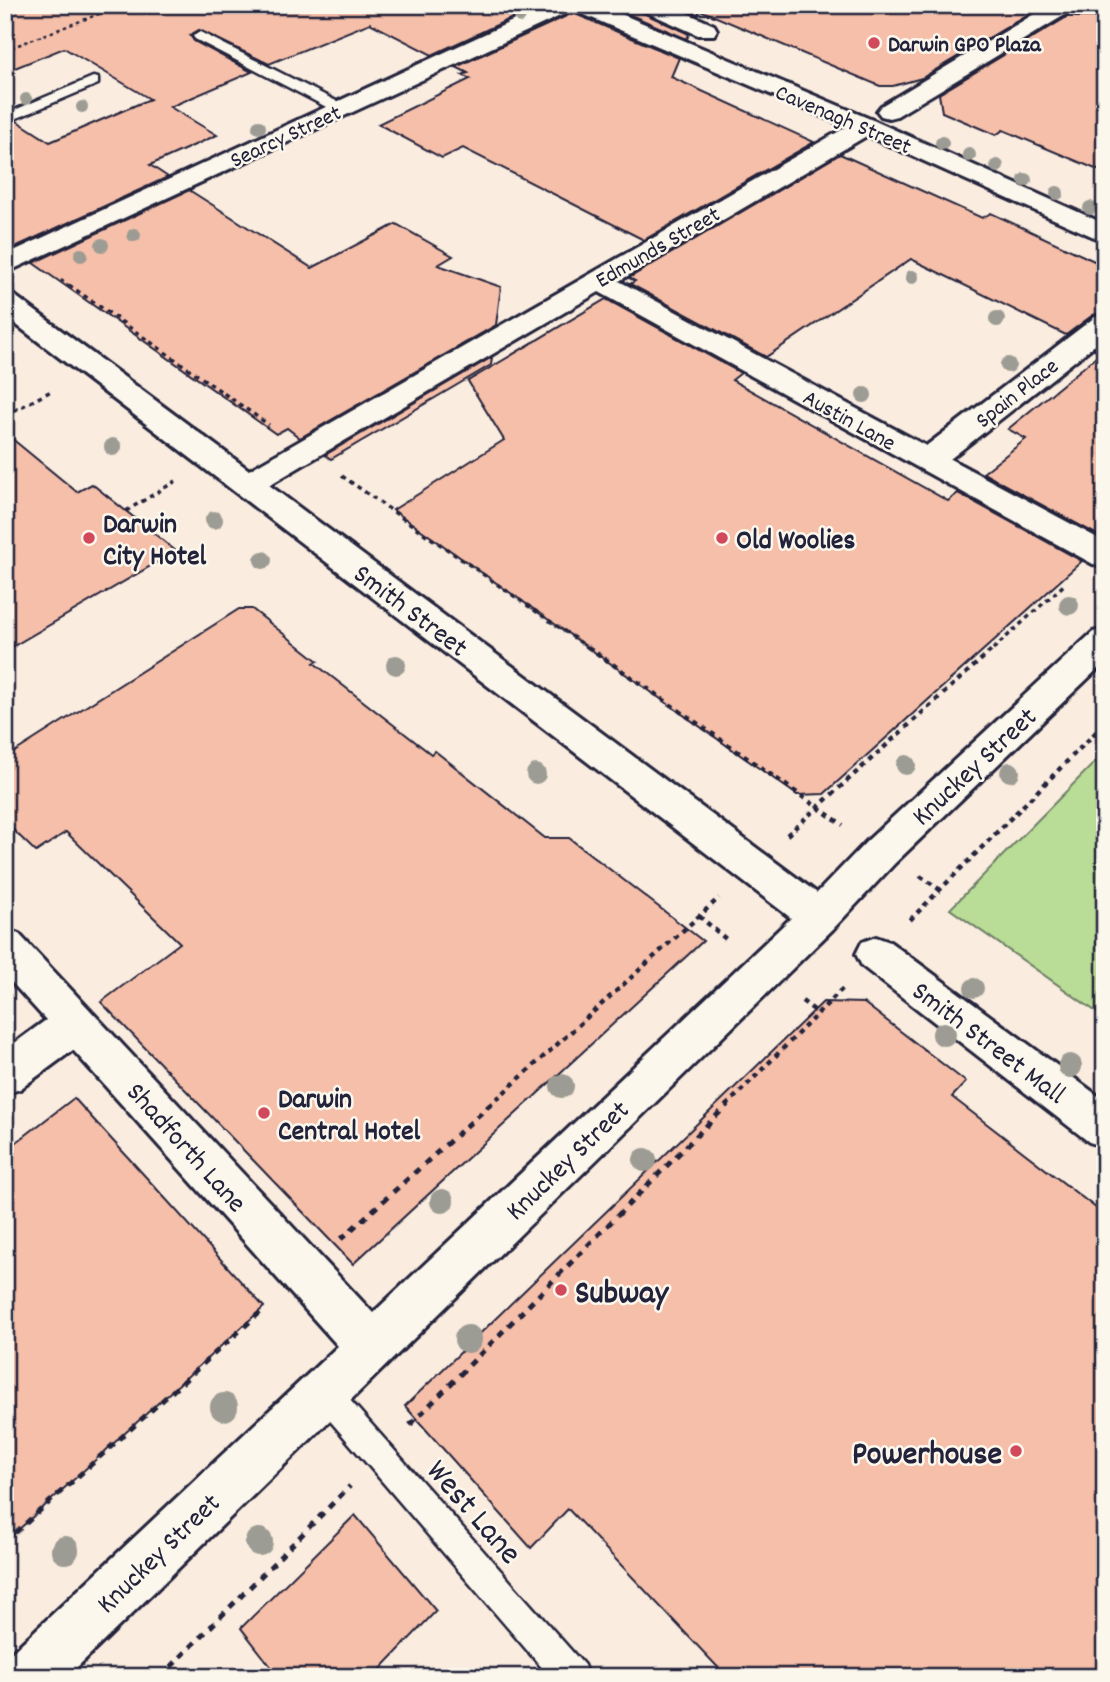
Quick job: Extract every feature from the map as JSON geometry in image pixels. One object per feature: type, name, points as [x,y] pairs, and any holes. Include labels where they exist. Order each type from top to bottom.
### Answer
[{"type":"street","name":"Searcy Street","points":[[5,265],[565,5]]},
{"type":"street","name":"Cavenagh Street","points":[[581,5],[865,113],[1105,234]]},
{"type":"street","points":[[650,5],[726,39]]},
{"type":"street","name":"Edmunds Street","points":[[248,484],[597,280],[865,113],[889,111],[1065,5]]},
{"type":"street","name":"Cavenagh Street","points":[[889,111],[915,123]]},
{"type":"street","name":"Austin Lane","points":[[597,280],[1102,554]]},
{"type":"street","name":"Smith Street","points":[[5,302],[819,917]]},
{"type":"street","name":"Spain Place","points":[[927,461],[1105,323]]},
{"type":"street","name":"Knuckey Street","points":[[27,1677],[819,917],[881,852],[1105,641]]},
{"type":"street","name":"Shadforth Lane","points":[[5,946],[370,1347]]},
{"type":"street","name":"Smith Street Mall","points":[[876,954],[1105,1127]]},
{"type":"street","points":[[5,1074],[76,1023]]},
{"type":"lane","points":[[200,36],[341,109]]},
{"type":"lane","points":[[5,119],[93,81]]},
{"type":"lane","name":"West Lane","points":[[324,1392],[572,1677]]},
{"type":"path","points":[[5,50],[122,5]]},
{"type":"path","points":[[51,273],[280,432]]},
{"type":"path","points":[[6,415],[54,390]]},
{"type":"path","points":[[337,472],[881,852],[940,889]]},
{"type":"path","points":[[126,511],[186,475]]},
{"type":"path","points":[[5,1542],[818,806],[1102,554]]},
{"type":"path","points":[[161,1677],[1105,723]]},
{"type":"green space","points":[[1105,752],[1105,1018],[950,909]]},
{"type":"building","points":[[5,5],[540,5],[432,55],[370,23],[269,64],[199,30],[190,35],[194,41],[252,72],[170,107],[217,135],[150,165],[168,177],[13,248],[5,243],[5,125],[17,121],[50,142],[150,99],[64,48],[5,72]]},
{"type":"building","points":[[607,5],[637,5],[641,12],[689,34],[687,39]]},
{"type":"building","name":"Darwin GPO Plaza","points":[[676,5],[1027,5],[1037,9],[922,78],[893,86],[880,86],[700,10],[698,15]]},
{"type":"building","points":[[573,13],[679,58],[671,77],[814,142],[644,240],[463,148],[442,158],[378,124],[470,79],[462,75],[468,73],[456,67]]},
{"type":"building","points":[[1067,17],[1105,17],[1105,173],[1003,130],[996,135],[942,112],[939,94]]},
{"type":"building","points":[[840,154],[982,218],[991,213],[1105,266],[1105,312],[1093,315],[1066,335],[911,259],[766,357],[630,284],[635,281],[629,278]]},
{"type":"building","points":[[189,190],[312,268],[396,224],[453,256],[438,265],[501,287],[496,325],[300,438],[287,428],[276,434],[33,263]]},
{"type":"building","name":"Old Woolies","points":[[606,299],[741,373],[732,380],[948,501],[958,493],[1082,561],[824,794],[797,795],[393,510],[504,440],[468,381]]},
{"type":"building","points":[[1105,341],[1105,539],[983,473],[1026,439],[1008,429],[1101,353],[1094,349]]},
{"type":"building","points":[[492,357],[491,365],[331,459],[325,455]]},
{"type":"building","points":[[5,433],[77,492],[92,484],[176,551],[5,651]]},
{"type":"building","points":[[239,609],[252,609],[318,661],[314,663],[431,754],[435,751],[545,838],[569,838],[703,941],[353,1264],[101,1002],[180,943],[66,832],[36,852],[5,822],[5,758]]},
{"type":"building","points":[[823,1002],[864,1003],[966,1082],[952,1097],[1105,1215],[1105,1677],[727,1677],[568,1509],[531,1548],[405,1406]]},
{"type":"building","points":[[74,1098],[264,1307],[5,1542],[5,1151]]},
{"type":"building","points":[[355,1515],[436,1611],[373,1677],[279,1677],[241,1628]]},
{"type":"place","name":"Darwin GPO Plaza","points":[[874,43]]},
{"type":"place","name":"Darwin City Hotel","points":[[89,538]]},
{"type":"place","name":"Old Woolies","points":[[722,538]]},
{"type":"place","name":"Darwin Central Hotel","points":[[264,1113]]},
{"type":"place","name":"Subway","points":[[561,1290]]},
{"type":"place","name":"Powerhouse","points":[[1016,1451]]}]
